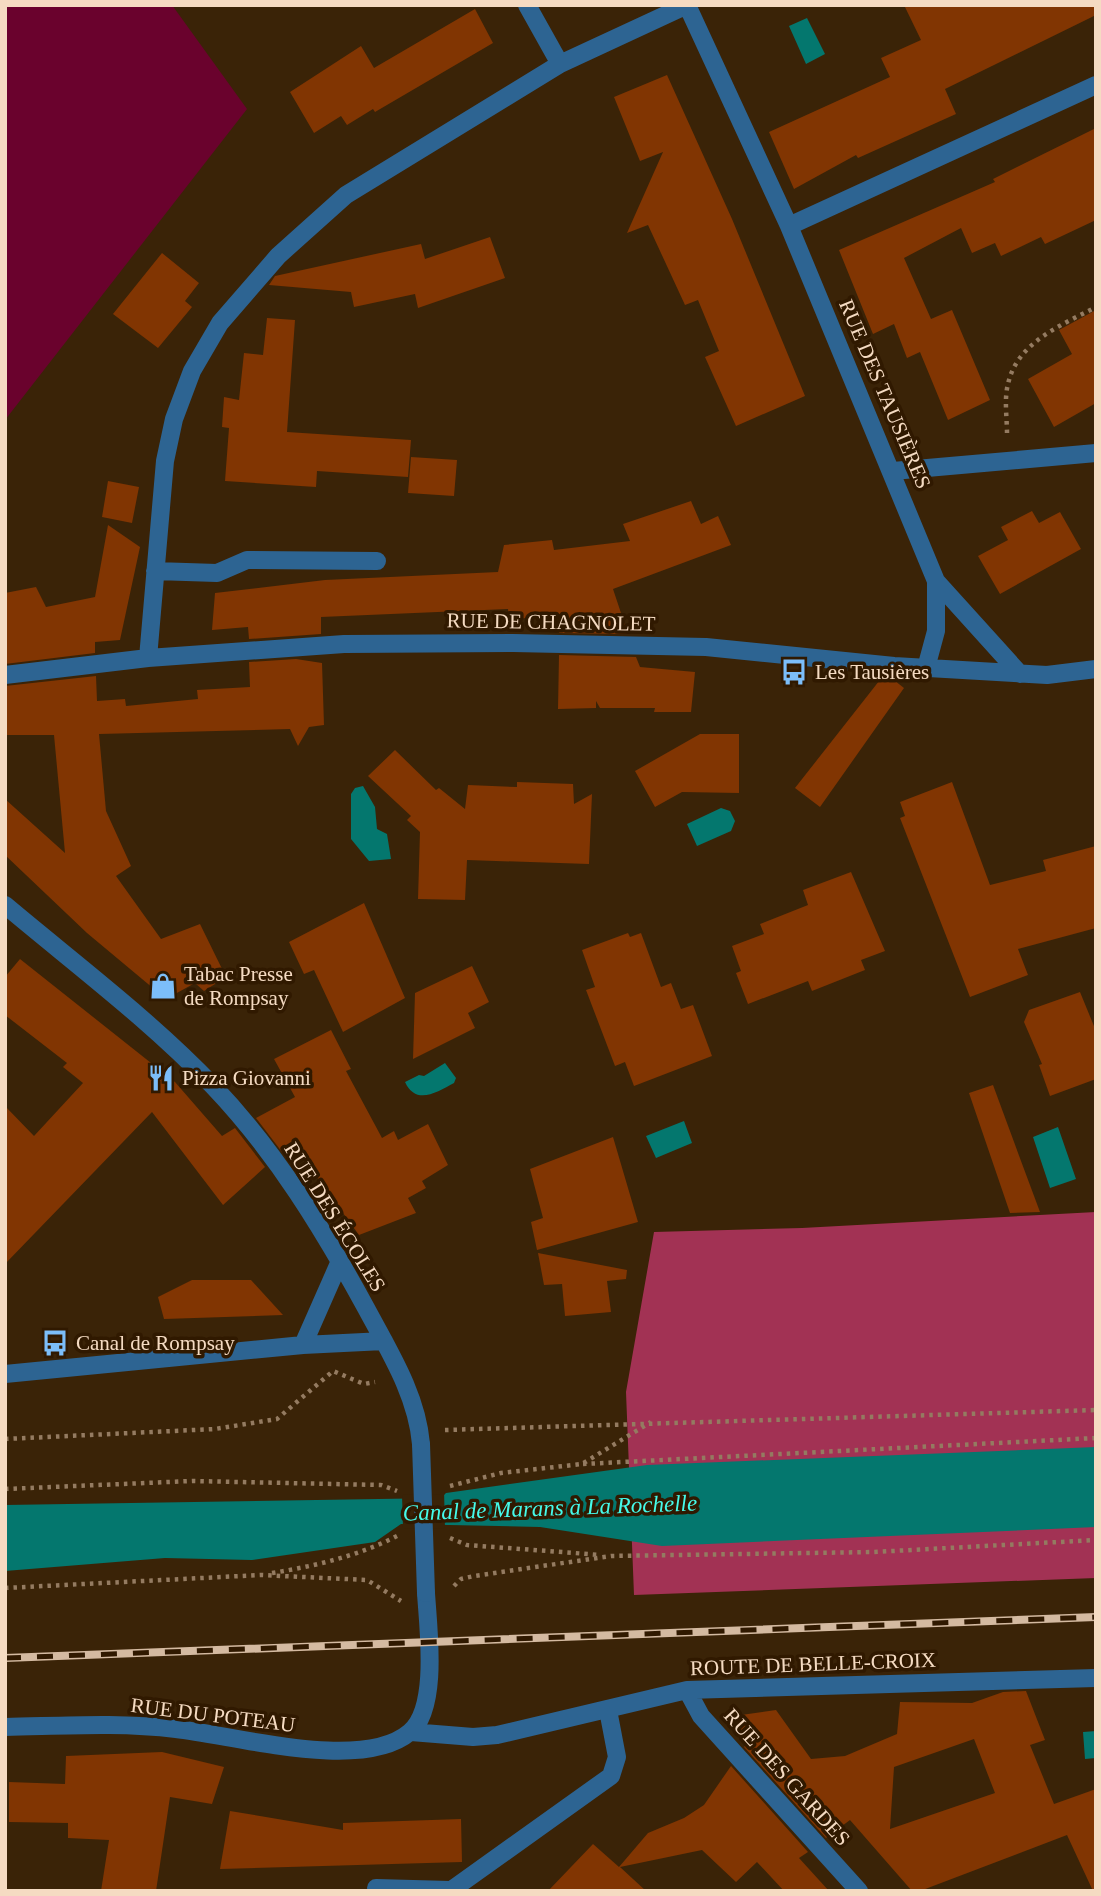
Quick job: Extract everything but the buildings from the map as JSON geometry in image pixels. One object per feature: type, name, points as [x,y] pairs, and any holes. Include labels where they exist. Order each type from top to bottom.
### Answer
[{"type":"street","points":[[527,5],[560,64]]},
{"type":"street","points":[[148,658],[165,461],[174,419],[192,371],[220,323],[278,256],[346,195],[560,64],[687,5]]},
{"type":"street","name":"RUE DES TAUSIÈRES","points":[[687,5],[789,226],[893,471],[936,581]]},
{"type":"street","points":[[789,226],[1096,85]]},
{"type":"street","points":[[893,471],[1096,453]]},
{"type":"street","points":[[155,571],[216,573],[247,560],[377,561]]},
{"type":"street","points":[[926,668],[936,631],[936,581]]},
{"type":"street","points":[[936,581],[1020,674]]},
{"type":"street","name":"RUE DE CHAGNOLET","points":[[5,675],[148,658],[344,644],[513,643],[706,648],[1020,674],[1047,675],[1096,669]]},
{"type":"street","name":"RUE DES ÉCOLES","points":[[5,905],[176,1049],[214,1087],[282,1168],[340,1261],[384,1341],[416,1412],[421,1444],[429,1665],[425,1702],[420,1720],[411,1732]]},
{"type":"street","points":[[303,1345],[340,1261]]},
{"type":"street","points":[[5,1374],[303,1345],[384,1341]]},
{"type":"street","name":"ROUTE DE BELLE-CROIX","points":[[411,1732],[473,1737],[497,1735],[687,1690],[1096,1678]]},
{"type":"street","name":"RUE DES GARDES","points":[[687,1690],[701,1716],[859,1891]]},
{"type":"street","points":[[376,1888],[450,1890],[611,1776],[617,1757],[608,1710]]},
{"type":"street","name":"RUE DU POTEAU","points":[[5,1727],[164,1728],[299,1749],[339,1750],[395,1742],[411,1732]]},
{"type":"path","points":[[1006,461],[1008,383],[1022,355],[1041,336],[1096,307]]},
{"type":"path","points":[[5,1439],[240,1425],[277,1419],[333,1371],[364,1384],[401,1377]]},
{"type":"path","points":[[438,1431],[652,1422],[1096,1410]]},
{"type":"path","points":[[582,1464],[652,1422]]},
{"type":"path","points":[[446,1489],[455,1483],[501,1473],[582,1464],[1096,1438]]},
{"type":"path","points":[[5,1489],[192,1481],[381,1485],[405,1493]]},
{"type":"path","points":[[5,1588],[261,1575],[367,1580],[404,1602],[447,1601],[461,1579],[541,1564],[611,1556],[874,1552],[1096,1540]]},
{"type":"shaded area","points":[[5,5],[172,5],[247,109],[5,420]]},
{"type":"shaded area","points":[[1096,1212],[1096,1578],[634,1595],[626,1392],[654,1232],[802,1228]]},
{"type":"water","points":[[807,18],[825,54],[806,64],[789,26]]},
{"type":"water","points":[[363,786],[375,807],[377,829],[387,834],[391,859],[369,861],[351,839],[351,794],[355,788]]},
{"type":"water","points":[[721,808],[730,811],[735,821],[731,831],[697,846],[687,824]]},
{"type":"water","points":[[445,1063],[456,1078],[454,1083],[441,1090],[427,1095],[415,1094],[405,1082],[419,1075],[424,1076]]},
{"type":"water","points":[[684,1121],[692,1143],[656,1158],[646,1136]]},
{"type":"water","points":[[1058,1127],[1076,1179],[1050,1188],[1033,1137]]},
{"type":"water","name":"Canal de Marans à La Rochelle","points":[[1096,1447],[1096,1527],[662,1546],[540,1527],[401,1524],[375,1542],[252,1560],[165,1558],[5,1571],[5,1505],[441,1498],[446,1493],[647,1465]]},
{"type":"water","points":[[1096,1731],[1096,1758],[1085,1759],[1083,1732]]},
{"type":"pier","points":[[444,1490],[445,1529],[403,1528],[402,1495],[440,1494]]},
{"type":"railway","points":[[5,1658],[1096,1617]]},
{"type":"place","name":"Les Tausières","points":[[794,672]]},
{"type":"place","name":"Tabac Presse de Rompsay","points":[[163,986]]},
{"type":"place","name":"Pizza Giovanni","points":[[161,1078]]},
{"type":"place","name":"Canal de Rompsay","points":[[55,1343]]}]
